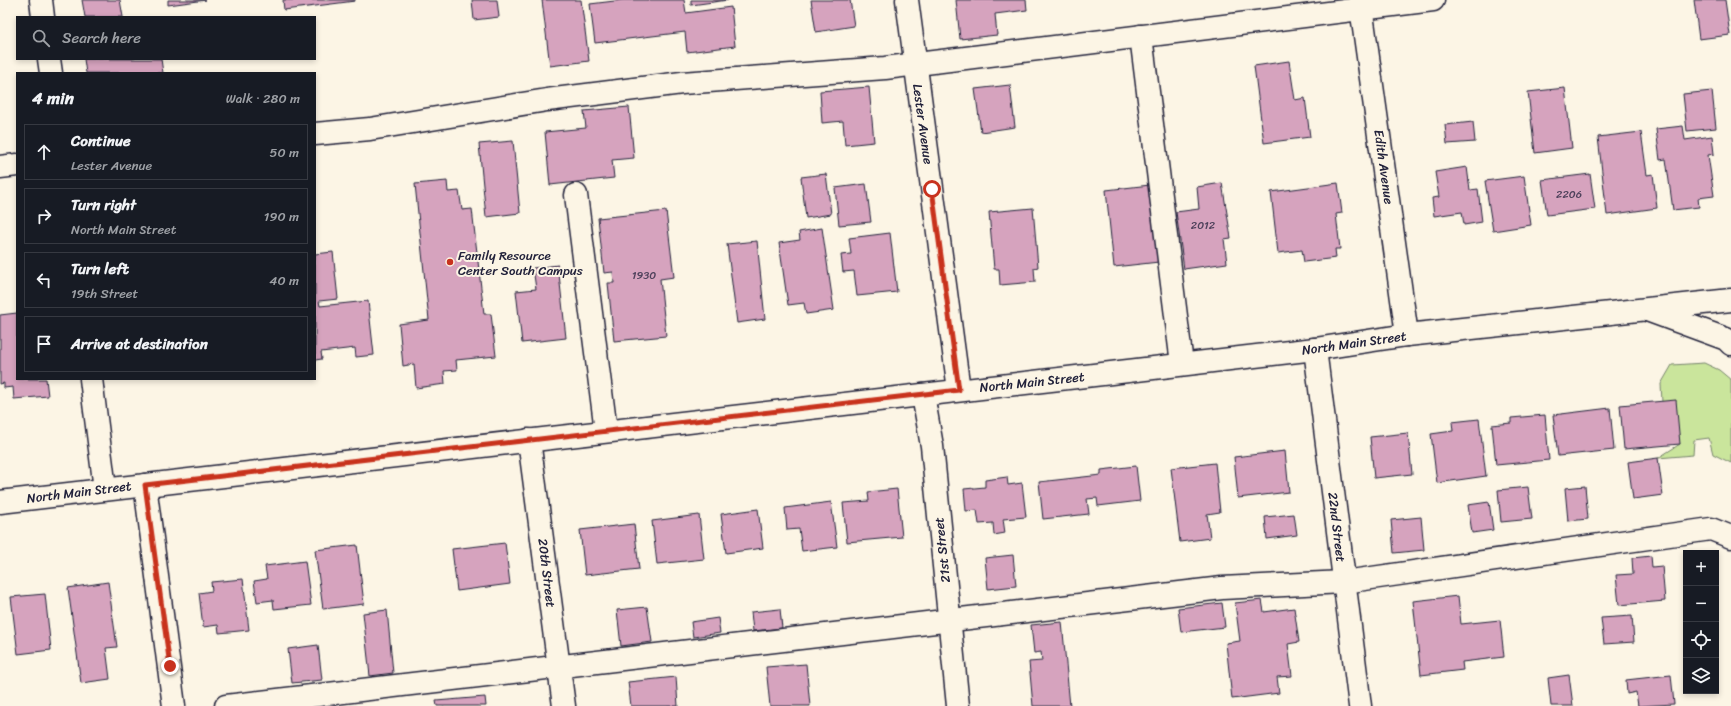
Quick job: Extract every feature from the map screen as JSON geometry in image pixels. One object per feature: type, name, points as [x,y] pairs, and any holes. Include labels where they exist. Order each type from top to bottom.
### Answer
[{"type":"street","points":[[41,0],[44,16]]},
{"type":"street","name":"Lester Avenue","points":[[907,0],[959,390]]},
{"type":"street","points":[[316,134],[370,129],[547,100],[682,83],[915,64],[1141,36],[1360,4],[1433,0]]},
{"type":"street","name":"Edith Avenue","points":[[1360,4],[1407,335]]},
{"type":"street","points":[[1141,36],[1182,364]]},
{"type":"street","points":[[49,60],[51,72]]},
{"type":"street","points":[[0,167],[16,165]]},
{"type":"street","points":[[576,195],[606,431]]},
{"type":"street","name":"North Main Street","points":[[0,502],[1315,349],[1407,335],[1731,300]]},
{"type":"street","points":[[1647,310],[1726,339],[1731,344]]},
{"type":"street","name":"22nd Street","points":[[1315,349],[1360,706]]},
{"type":"street","points":[[91,380],[105,489]]},
{"type":"street","name":"21st Street","points":[[923,394],[932,446],[958,706]]},
{"type":"street","name":"20th Street","points":[[529,440],[564,706]]},
{"type":"street","points":[[145,485],[174,706]]},
{"type":"street","points":[[226,706],[950,619],[1222,588],[1344,582],[1711,529],[1731,537]]},
{"type":"green space","points":[[1704,363],[1719,370],[1731,380],[1731,463],[1713,454],[1709,438],[1694,440],[1693,455],[1658,458],[1680,444],[1662,402],[1661,384],[1672,365]]},
{"type":"building","points":[[82,0],[120,0],[123,16],[85,16]]},
{"type":"building","points":[[168,0],[206,0],[168,5]]},
{"type":"building","points":[[283,0],[355,0],[355,1],[284,10]]},
{"type":"building","points":[[472,0],[497,0],[499,17],[474,20]]},
{"type":"building","points":[[542,0],[581,0],[589,61],[550,66]]},
{"type":"building","points":[[623,0],[684,0],[686,13],[731,7],[735,46],[687,52],[685,32],[595,43],[590,4]]},
{"type":"building","points":[[691,0],[728,0],[691,5]]},
{"type":"building","points":[[811,0],[850,0],[854,26],[816,32]]},
{"type":"building","points":[[956,0],[1026,0],[1027,10],[995,14],[997,35],[960,39]]},
{"type":"building","points":[[1694,0],[1725,0],[1730,35],[1699,39]]},
{"type":"building","points":[[84,60],[161,60],[163,72],[86,72]]},
{"type":"building","points":[[1289,61],[1295,100],[1305,98],[1310,137],[1264,143],[1254,66]]},
{"type":"building","points":[[1010,85],[1015,127],[981,132],[975,89]]},
{"type":"building","points":[[869,87],[874,142],[845,145],[843,121],[822,123],[820,91]]},
{"type":"building","points":[[1565,88],[1572,148],[1535,153],[1528,92]]},
{"type":"building","points":[[1712,91],[1716,128],[1687,131],[1683,94]]},
{"type":"building","points":[[629,107],[634,158],[612,160],[614,178],[550,185],[545,132],[586,128],[584,111]]},
{"type":"building","points":[[1473,122],[1475,142],[1447,144],[1445,125]]},
{"type":"building","points":[[1683,126],[1685,140],[1712,136],[1714,154],[1708,155],[1714,196],[1698,198],[1699,207],[1673,210],[1666,159],[1660,160],[1656,129]]},
{"type":"building","points":[[1641,132],[1647,175],[1653,174],[1657,208],[1607,215],[1598,137]]},
{"type":"building","points":[[513,141],[520,213],[486,217],[479,144]]},
{"type":"building","points":[[1467,167],[1470,190],[1478,189],[1482,222],[1464,225],[1462,212],[1434,216],[1432,198],[1439,197],[1435,172]]},
{"type":"building","points":[[826,174],[831,214],[806,218],[801,177]]},
{"type":"building","points":[[1590,174],[1595,209],[1547,215],[1542,180]]},
{"type":"building","points":[[1524,176],[1531,225],[1493,231],[1485,181]]},
{"type":"building","name":"Family Resource Center South Campus","points":[[447,181],[448,192],[459,191],[462,210],[472,209],[484,314],[491,314],[496,356],[456,360],[457,370],[444,371],[445,384],[416,388],[414,364],[403,366],[399,324],[429,320],[415,184]]},
{"type":"building","points":[[1222,183],[1231,238],[1224,239],[1227,263],[1184,269],[1176,212],[1199,209],[1197,187]]},
{"type":"building","points":[[1338,183],[1342,213],[1336,214],[1340,249],[1335,249],[1336,258],[1304,262],[1302,250],[1278,253],[1271,192]]},
{"type":"building","points":[[866,184],[871,222],[839,225],[835,188]]},
{"type":"building","points":[[1150,185],[1159,262],[1114,267],[1106,190]]},
{"type":"building","points":[[1033,208],[1038,267],[1034,268],[1035,282],[1000,285],[999,269],[994,269],[989,212]]},
{"type":"building","points":[[666,211],[674,277],[660,279],[666,336],[614,341],[608,283],[614,283],[613,272],[604,273],[598,218]]},
{"type":"building","points":[[822,228],[834,310],[806,314],[804,303],[788,305],[779,243],[800,240],[799,232]]},
{"type":"building","points":[[890,233],[897,292],[857,296],[854,271],[843,272],[841,255],[851,254],[849,238]]},
{"type":"building","points":[[757,241],[765,319],[737,323],[727,244]]},
{"type":"building","points":[[333,252],[338,299],[319,301],[320,306],[368,301],[374,355],[356,357],[355,348],[321,352],[322,359],[316,360],[316,254]]},
{"type":"building","points":[[558,265],[566,338],[522,343],[516,291],[536,289],[533,268]]},
{"type":"building","points":[[16,313],[16,380],[46,380],[48,396],[14,399],[13,387],[4,388],[4,383],[0,384],[0,315]]},
{"type":"building","points":[[1676,400],[1680,444],[1624,449],[1620,405]]},
{"type":"building","points":[[1610,408],[1614,450],[1558,456],[1553,415]]},
{"type":"building","points":[[1545,415],[1549,460],[1496,465],[1492,425],[1511,423],[1511,418]]},
{"type":"building","points":[[1479,419],[1486,476],[1437,483],[1431,434],[1453,431],[1452,422]]},
{"type":"building","points":[[1408,433],[1412,474],[1374,478],[1370,437]]},
{"type":"building","points":[[1285,451],[1289,492],[1238,498],[1234,457]]},
{"type":"building","points":[[1658,458],[1663,495],[1633,499],[1628,462]]},
{"type":"building","points":[[1215,463],[1220,512],[1207,514],[1210,538],[1180,542],[1171,468]]},
{"type":"building","points":[[1136,466],[1140,501],[1098,506],[1097,498],[1087,499],[1089,514],[1043,519],[1039,482],[1101,475],[1101,470]]},
{"type":"building","points":[[1007,477],[1008,485],[1022,483],[1026,517],[1003,519],[1005,533],[994,535],[993,523],[979,524],[977,510],[966,511],[964,489],[985,487],[985,480]]},
{"type":"building","points":[[1585,486],[1588,519],[1568,521],[1565,488]]},
{"type":"building","points":[[1528,487],[1532,519],[1501,522],[1498,490]]},
{"type":"building","points":[[897,489],[902,537],[847,542],[843,503],[869,501],[868,492]]},
{"type":"building","points":[[831,502],[837,547],[802,551],[799,529],[787,530],[785,508]]},
{"type":"building","points":[[1489,502],[1493,530],[1472,533],[1468,505]]},
{"type":"building","points":[[758,509],[763,548],[726,553],[721,514]]},
{"type":"building","points":[[1294,514],[1297,535],[1267,539],[1265,517]]},
{"type":"building","points":[[699,515],[704,559],[657,564],[652,521]]},
{"type":"building","points":[[1421,517],[1424,550],[1394,553],[1391,520]]},
{"type":"building","points":[[634,524],[639,569],[585,575],[580,530]]},
{"type":"building","points":[[505,543],[510,584],[457,591],[452,549]]},
{"type":"building","points":[[357,545],[364,604],[323,609],[315,550]]},
{"type":"building","points":[[1013,555],[1016,586],[988,589],[985,558]]},
{"type":"building","points":[[1651,556],[1652,567],[1662,566],[1665,601],[1619,605],[1616,575],[1633,574],[1632,558]]},
{"type":"building","points":[[305,561],[311,605],[274,609],[273,600],[257,602],[254,581],[267,579],[265,566]]},
{"type":"building","points":[[243,579],[249,630],[219,633],[218,625],[203,627],[199,593],[212,591],[211,582]]},
{"type":"building","points":[[108,582],[117,647],[106,648],[110,679],[81,683],[68,588]]},
{"type":"building","points":[[45,594],[51,650],[18,654],[11,597]]},
{"type":"building","points":[[1458,596],[1461,624],[1500,620],[1504,657],[1462,662],[1463,670],[1421,675],[1413,601]]},
{"type":"building","points":[[1262,600],[1264,612],[1294,608],[1299,642],[1288,644],[1292,676],[1277,677],[1279,693],[1232,699],[1226,643],[1240,641],[1235,603]]},
{"type":"building","points":[[1222,603],[1225,627],[1181,632],[1178,608]]},
{"type":"building","points":[[647,607],[652,642],[621,646],[617,610]]},
{"type":"building","points":[[780,609],[782,628],[753,631],[751,612]]},
{"type":"building","points":[[387,610],[393,673],[370,676],[363,613]]},
{"type":"building","points":[[1632,616],[1634,642],[1604,644],[1601,618]]},
{"type":"building","points":[[718,618],[720,633],[693,637],[691,622]]},
{"type":"building","points":[[1062,622],[1070,706],[1033,706],[1029,662],[1042,661],[1041,652],[1034,653],[1031,625]]},
{"type":"building","points":[[318,645],[322,680],[292,683],[288,649]]},
{"type":"building","points":[[806,664],[810,706],[770,706],[766,667]]},
{"type":"building","points":[[1569,675],[1573,706],[1551,706],[1548,678]]},
{"type":"building","points":[[1671,675],[1674,704],[1638,706],[1636,692],[1627,694],[1626,680]]},
{"type":"building","points":[[676,677],[678,706],[631,706],[628,682]]},
{"type":"building","points":[[485,697],[486,706],[437,706],[436,701]]},
{"type":"place","name":"Family Resource Center South Campus","points":[[450,262]]},
{"type":"route","points":[[170,666],[145,485],[959,390],[932,189]]}]
